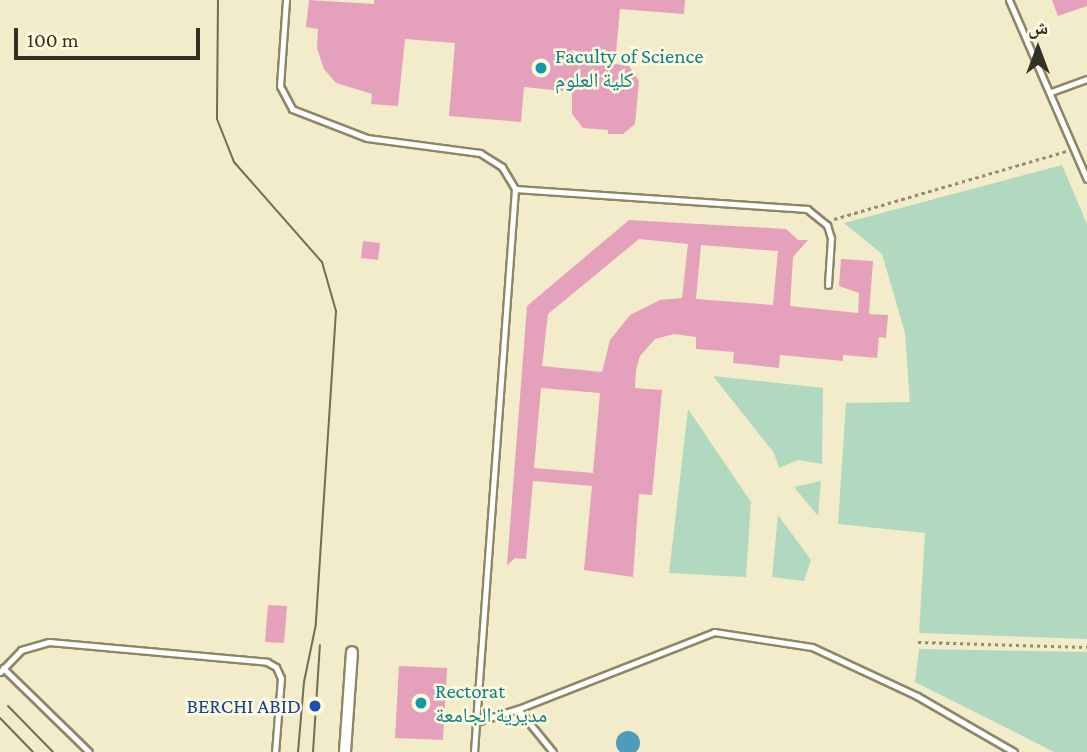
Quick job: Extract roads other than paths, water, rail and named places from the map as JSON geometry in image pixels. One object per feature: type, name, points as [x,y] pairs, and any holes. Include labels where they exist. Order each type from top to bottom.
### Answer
[{"type":"street","points":[[345,752],[352,652]]},
{"type":"lane","points":[[286,0],[279,86],[292,108],[367,138],[480,153],[502,167],[515,189],[474,752]]},
{"type":"lane","points":[[1009,0],[1087,179]]},
{"type":"lane","points":[[1051,92],[1087,79]]},
{"type":"lane","points":[[515,189],[807,209],[824,221],[831,238],[828,285]]},
{"type":"lane","points":[[476,722],[519,709],[714,632],[812,647],[917,696],[1014,752]]},
{"type":"lane","points":[[89,752],[1,670],[21,650],[49,642],[267,662],[281,678],[275,752]]},
{"type":"lane","points":[[519,709],[553,752]]},
{"type":"water","points":[[628,731],[639,738],[640,743],[633,754],[628,755],[617,748],[616,743],[623,732]]},
{"type":"tram line","points":[[218,0],[217,119],[234,162],[322,262],[336,311],[316,624],[304,682],[298,752]]},
{"type":"tram line","points":[[313,752],[320,645]]},
{"type":"tram line","points":[[8,706],[53,752]]},
{"type":"tram line","points":[[0,718],[33,752]]},
{"type":"place","name":"Faculty of Science كلية العلوم","points":[[541,68]]},
{"type":"place","name":"Rectorat مديرية الجامعة","points":[[421,703]]},
{"type":"place","name":"BERCHI ABID","points":[[315,706]]}]
